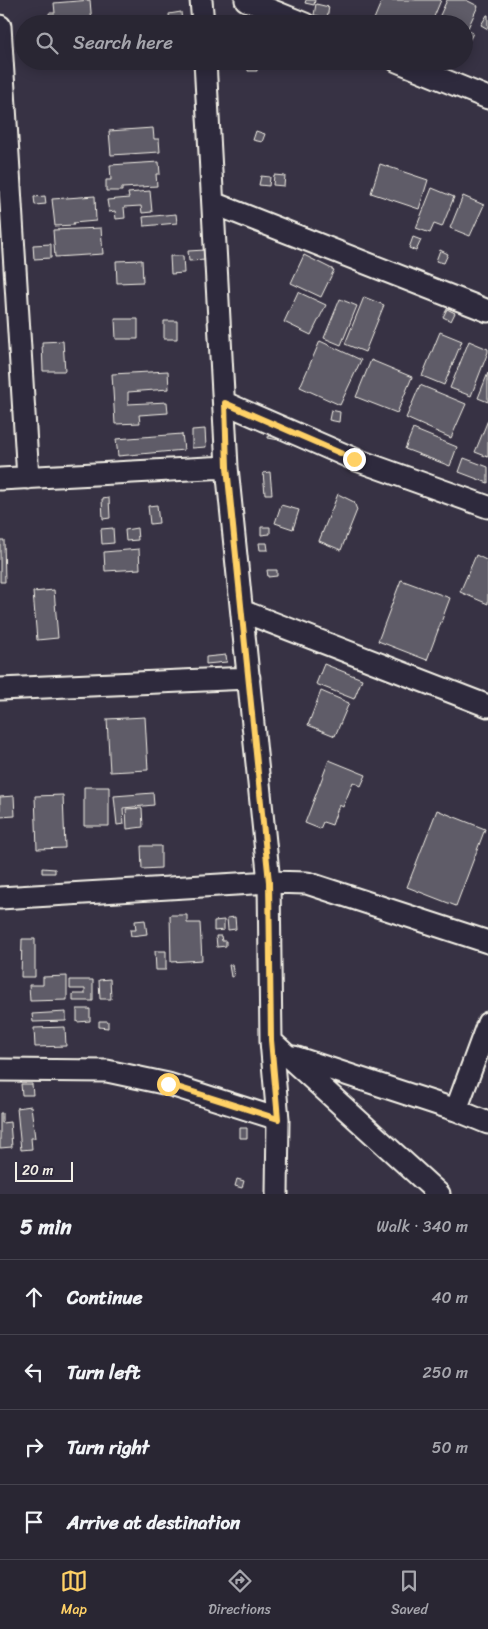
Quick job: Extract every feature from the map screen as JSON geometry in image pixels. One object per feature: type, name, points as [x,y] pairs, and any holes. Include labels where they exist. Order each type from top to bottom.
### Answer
[{"type":"street","points":[[201,0],[202,15]]},
{"type":"street","points":[[246,0],[283,15]]},
{"type":"street","points":[[0,26],[28,478]]},
{"type":"street","points":[[205,70],[227,467],[269,882],[271,1040],[278,1119],[277,1194]]},
{"type":"street","points":[[419,70],[488,98]]},
{"type":"street","points":[[212,204],[488,311]]},
{"type":"street","points":[[225,403],[354,459],[488,507]]},
{"type":"street","points":[[0,480],[227,467]]},
{"type":"street","points":[[242,611],[488,706]]},
{"type":"street","points":[[0,689],[248,678]]},
{"type":"street","points":[[0,898],[269,882],[307,883],[488,942]]},
{"type":"street","points":[[456,1110],[488,1023]]},
{"type":"street","points":[[271,1040],[439,1194]]},
{"type":"street","points":[[287,1055],[456,1110],[488,1123]]},
{"type":"street","points":[[0,1070],[107,1071],[168,1084],[278,1119]]},
{"type":"building","points":[[90,0],[91,15],[49,15],[49,13],[55,13],[54,3]]},
{"type":"building","points":[[306,0],[315,0],[314,5],[305,3]]},
{"type":"building","points":[[382,0],[441,0],[435,15],[376,15]]},
{"type":"building","points":[[447,0],[466,0],[478,6],[473,17],[473,15],[440,15]]},
{"type":"building","points":[[316,4],[329,7],[328,15],[314,15]]},
{"type":"building","points":[[181,12],[181,15],[169,15]]},
{"type":"building","points":[[488,15],[488,29],[481,25]]},
{"type":"building","points":[[153,128],[154,139],[159,139],[160,152],[111,155],[109,131]]},
{"type":"building","points":[[256,131],[265,134],[262,142],[253,140]]},
{"type":"building","points":[[159,162],[160,174],[156,174],[157,186],[122,188],[122,191],[106,191],[106,180],[111,180],[110,165]]},
{"type":"building","points":[[380,164],[428,180],[419,209],[371,193]]},
{"type":"building","points":[[274,175],[285,176],[284,186],[273,185]]},
{"type":"building","points":[[261,176],[270,177],[269,186],[259,185]]},
{"type":"building","points":[[432,188],[454,197],[442,227],[434,224],[430,233],[416,228]]},
{"type":"building","points":[[150,191],[152,212],[142,213],[141,206],[124,207],[125,218],[116,219],[115,211],[109,212],[107,200],[129,198],[128,193]]},
{"type":"building","points":[[45,196],[46,204],[35,205],[34,197]]},
{"type":"building","points":[[95,196],[96,221],[55,226],[52,199]]},
{"type":"building","points":[[463,196],[484,205],[470,236],[450,228]]},
{"type":"building","points":[[176,214],[177,223],[144,226],[143,217]]},
{"type":"building","points":[[101,228],[103,254],[55,257],[53,230]]},
{"type":"building","points":[[413,237],[421,240],[416,251],[409,248]]},
{"type":"building","points":[[51,244],[51,258],[34,259],[33,245]]},
{"type":"building","points":[[205,250],[206,260],[189,261],[188,251]]},
{"type":"building","points":[[440,250],[448,254],[444,263],[436,261]]},
{"type":"building","points":[[304,255],[334,270],[321,297],[291,283]]},
{"type":"building","points":[[170,256],[183,256],[184,273],[171,274]]},
{"type":"building","points":[[142,260],[143,282],[117,283],[116,261]]},
{"type":"building","points":[[298,292],[326,305],[311,335],[284,322]]},
{"type":"building","points":[[364,297],[384,305],[365,352],[345,344]]},
{"type":"building","points":[[340,299],[357,306],[341,345],[324,338]]},
{"type":"building","points":[[447,309],[455,313],[451,321],[443,317]]},
{"type":"building","points":[[115,319],[138,319],[138,339],[116,339]]},
{"type":"building","points":[[164,321],[177,321],[177,339],[164,339]]},
{"type":"building","points":[[440,332],[462,341],[444,385],[422,376]]},
{"type":"building","points":[[63,341],[65,371],[43,371],[42,342]]},
{"type":"building","points":[[320,341],[361,360],[340,405],[300,387]]},
{"type":"building","points":[[469,341],[488,349],[471,396],[450,388]]},
{"type":"building","points":[[371,360],[412,377],[397,413],[356,397]]},
{"type":"building","points":[[168,371],[169,389],[128,392],[128,404],[167,402],[168,413],[139,415],[140,423],[115,424],[112,374]]},
{"type":"building","points":[[488,373],[488,402],[478,398]]},
{"type":"building","points":[[420,385],[466,404],[451,438],[406,418]]},
{"type":"building","points":[[331,410],[340,412],[339,422],[329,420]]},
{"type":"building","points":[[488,420],[488,457],[475,452]]},
{"type":"building","points":[[205,429],[206,447],[192,448],[192,430]]},
{"type":"building","points":[[413,429],[457,447],[450,466],[405,449]]},
{"type":"building","points":[[269,430],[280,432],[279,440],[268,438]]},
{"type":"building","points":[[182,434],[184,450],[118,456],[116,439]]},
{"type":"building","points":[[464,458],[488,467],[488,483],[459,472]]},
{"type":"building","points":[[270,472],[272,494],[265,494],[263,473]]},
{"type":"building","points":[[338,494],[354,502],[357,510],[341,550],[319,541]]},
{"type":"building","points":[[109,498],[110,518],[103,519],[102,499]]},
{"type":"building","points":[[157,505],[159,523],[150,524],[148,506]]},
{"type":"building","points":[[281,505],[299,510],[293,529],[275,523]]},
{"type":"building","points":[[261,527],[270,527],[270,534],[261,535]]},
{"type":"building","points":[[113,528],[114,543],[102,544],[101,529]]},
{"type":"building","points":[[137,528],[138,540],[126,541],[125,530]]},
{"type":"building","points":[[0,540],[4,540],[5,582],[0,582]]},
{"type":"building","points":[[259,543],[267,543],[268,550],[260,550]]},
{"type":"building","points":[[139,549],[140,569],[105,571],[104,552]]},
{"type":"building","points":[[476,555],[488,561],[488,604],[460,592]]},
{"type":"building","points":[[267,570],[277,570],[277,576],[268,577]]},
{"type":"building","points":[[401,580],[450,598],[427,660],[378,641]]},
{"type":"building","points":[[54,590],[58,638],[37,640],[33,592]]},
{"type":"building","points":[[226,655],[227,662],[206,664],[206,657]]},
{"type":"building","points":[[324,664],[362,679],[354,699],[316,684]]},
{"type":"building","points":[[321,691],[349,703],[335,736],[308,725]]},
{"type":"building","points":[[145,717],[148,770],[110,772],[107,719]]},
{"type":"building","points":[[329,760],[366,775],[361,786],[353,782],[343,807],[339,805],[332,825],[323,822],[320,829],[305,823]]},
{"type":"building","points":[[84,787],[109,787],[109,826],[84,826]]},
{"type":"building","points":[[153,793],[154,805],[123,808],[124,824],[117,825],[114,796]]},
{"type":"building","points":[[63,795],[65,848],[37,849],[35,796]]},
{"type":"building","points":[[14,796],[15,816],[0,817],[0,797]]},
{"type":"building","points":[[142,808],[143,827],[127,829],[126,809]]},
{"type":"building","points":[[437,810],[485,829],[456,906],[407,887]]},
{"type":"building","points":[[141,846],[161,846],[161,868],[142,869]]},
{"type":"building","points":[[42,868],[55,869],[55,873],[42,873]]},
{"type":"building","points":[[170,915],[187,915],[187,923],[200,923],[202,960],[171,962]]},
{"type":"building","points":[[235,917],[236,929],[228,930],[227,918]]},
{"type":"building","points":[[145,920],[147,934],[131,936],[130,930],[136,930],[135,921]]},
{"type":"building","points":[[224,920],[224,930],[214,931],[214,921]]},
{"type":"building","points":[[216,936],[221,936],[222,941],[226,941],[226,946],[217,947]]},
{"type":"building","points":[[22,939],[35,939],[35,977],[21,977]]},
{"type":"building","points":[[155,951],[166,951],[166,970],[156,970]]},
{"type":"building","points":[[229,965],[232,965],[234,976],[231,977]]},
{"type":"building","points":[[67,976],[67,1000],[30,1001],[29,985],[43,985],[43,977]]},
{"type":"building","points":[[110,979],[111,999],[100,999],[99,980]]},
{"type":"building","points":[[70,980],[93,980],[93,1001],[73,1001],[73,994],[85,994],[85,989],[70,989]]},
{"type":"building","points":[[77,1009],[90,1009],[90,1021],[77,1022]]},
{"type":"building","points":[[66,1012],[66,1021],[33,1022],[32,1014]]},
{"type":"building","points":[[99,1021],[108,1021],[108,1028],[99,1027]]},
{"type":"building","points":[[65,1027],[66,1046],[35,1047],[34,1028]]},
{"type":"building","points":[[21,1084],[32,1084],[33,1095],[22,1095]]},
{"type":"building","points":[[31,1106],[35,1138],[31,1138],[32,1149],[21,1150],[17,1108]]},
{"type":"building","points":[[0,1113],[2,1113],[2,1123],[10,1122],[12,1147],[0,1148]]},
{"type":"building","points":[[240,1128],[247,1128],[247,1138],[240,1138]]},
{"type":"building","points":[[237,1179],[244,1181],[242,1188],[235,1186]]},
{"type":"route","points":[[168,1084],[278,1119],[271,1040],[269,882],[227,467],[225,403],[354,459]]}]
